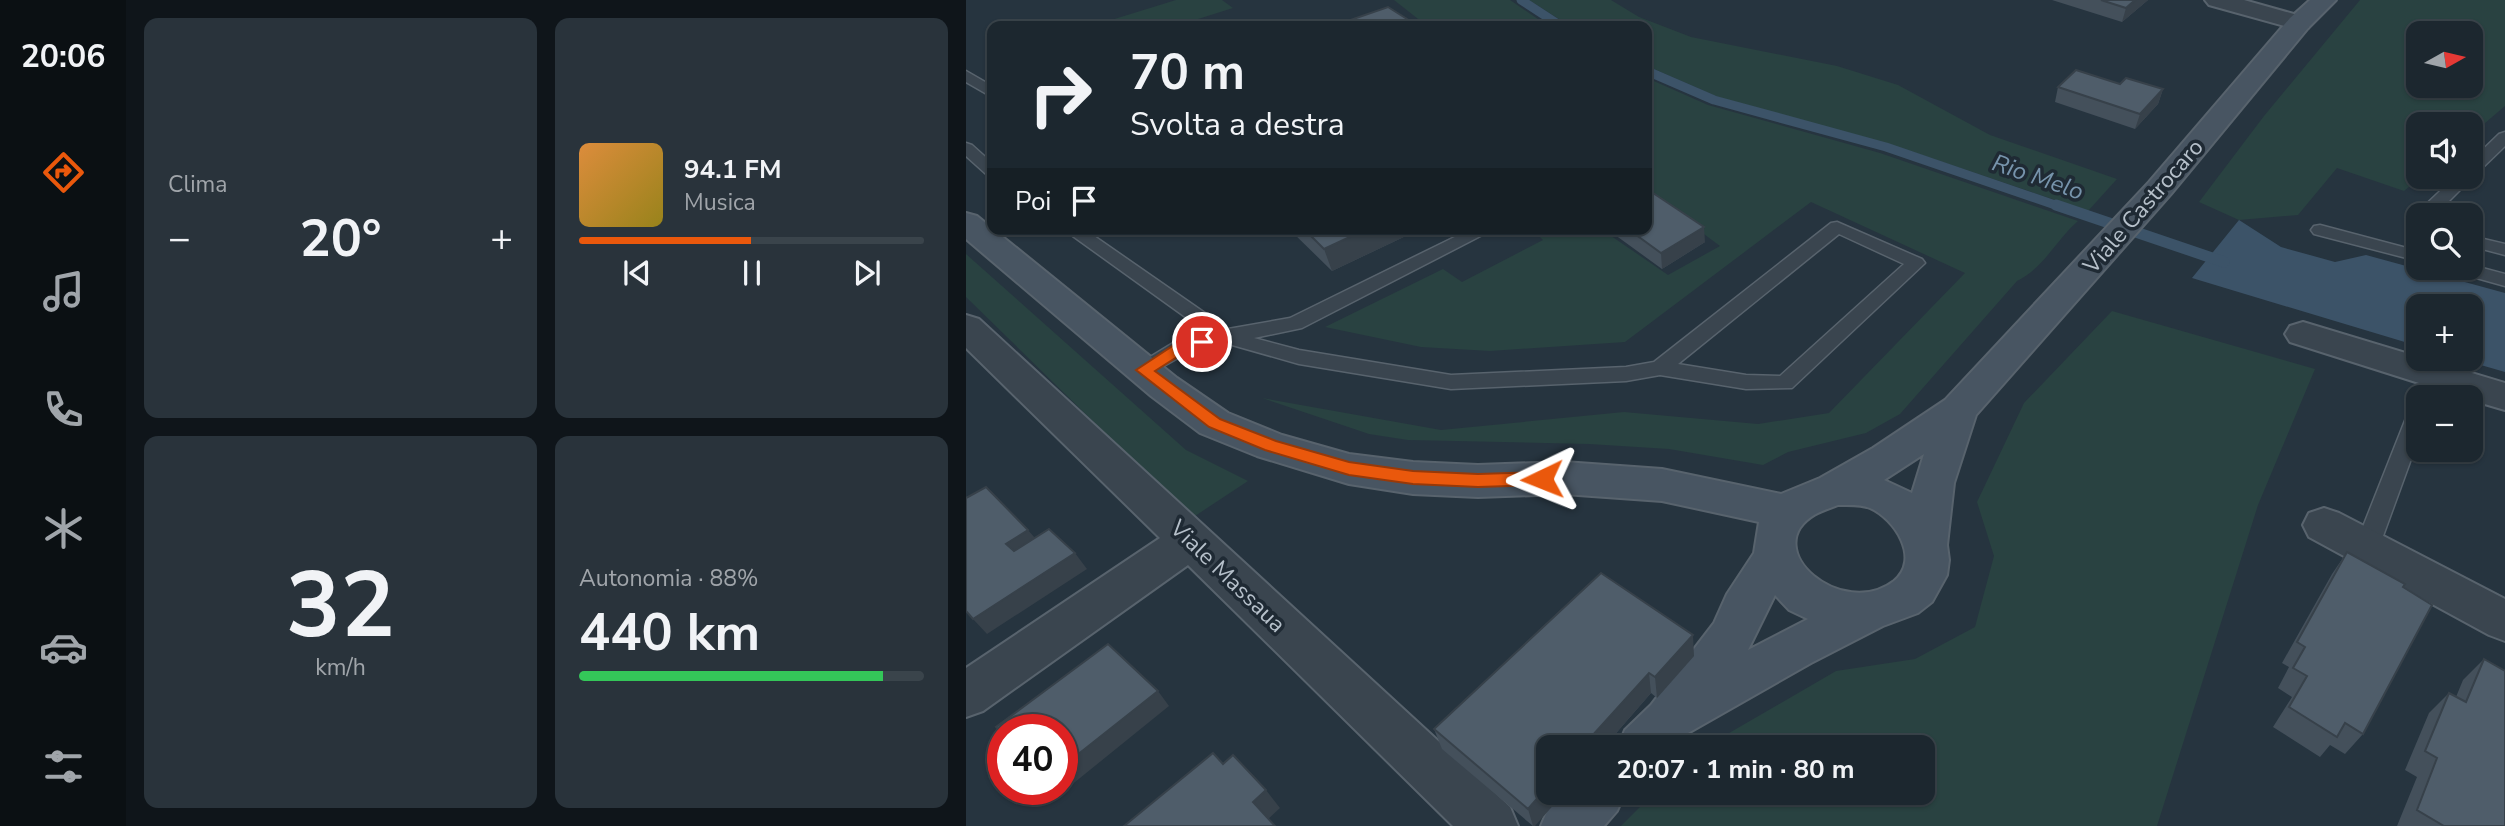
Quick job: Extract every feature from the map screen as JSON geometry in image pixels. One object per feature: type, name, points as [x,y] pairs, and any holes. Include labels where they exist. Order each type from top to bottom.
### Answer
[{"type":"street","points":[[2217,0],[2299,23]]},
{"type":"street","name":"Viale Castrocaro","points":[[1835,489],[1886,459],[1959,410],[2160,188],[2299,23],[2324,0]]},
{"type":"street","points":[[966,223],[1144,370],[1214,423],[1271,446],[1349,469],[1413,478],[1478,481],[1564,478],[1662,485],[1787,512]]},
{"type":"street","name":"Viale Massaua","points":[[968,331],[1491,826]]},
{"type":"street","points":[[2302,334],[2427,385]]},
{"type":"street","points":[[2483,394],[2505,397]]},
{"type":"street","name":"Viale Castrocaro","points":[[1926,543],[1918,523],[1902,507],[1882,495],[1858,489],[1835,489],[1817,493],[1787,512],[1774,540],[1774,556],[1783,575],[1797,592],[1817,605],[1841,612],[1866,612],[1889,607],[1909,596],[1921,580],[1928,562],[1926,543],[1934,484],[1959,410]]},
{"type":"street","points":[[2324,525],[2505,621]]},
{"type":"street","points":[[966,695],[1191,540]]},
{"type":"street","name":"Viale Castrocaro","points":[[1655,734],[1732,635],[1743,608],[1774,556]]},
{"type":"street","name":"Viale Castrocaro","points":[[1655,734],[1794,648],[1866,612]]},
{"type":"street","points":[[1568,826],[1588,805]]},
{"type":"lane","points":[[966,75],[987,90]]},
{"type":"lane","points":[[2483,158],[2505,137]]},
{"type":"lane","points":[[966,148],[987,167]]},
{"type":"lane","points":[[2438,203],[2452,189]]},
{"type":"lane","points":[[1081,235],[1225,336],[1299,357],[1451,382],[1626,374],[1660,368],[1746,382],[1785,383],[1916,262],[1837,227],[1660,368]]},
{"type":"lane","points":[[2320,230],[2406,253]]},
{"type":"lane","points":[[1144,370],[1180,348],[1225,336],[1295,324],[1473,235]]},
{"type":"lane","points":[[2483,244],[2505,250]]},
{"type":"lane","points":[[2483,274],[2505,279]]},
{"type":"lane","points":[[2367,547],[2406,445]]},
{"type":"green space","points":[[1176,0],[1222,0],[1233,8],[1192,21],[1108,21]]},
{"type":"green space","points":[[1394,0],[1510,0],[1541,21],[1421,21]]},
{"type":"green space","points":[[1529,0],[1611,0],[1649,21],[1562,21]]},
{"type":"green space","points":[[2360,0],[2505,0],[2505,106],[2483,125],[2483,112],[2406,112],[2406,189],[2404,191],[2337,168],[2298,215],[2239,220],[2199,202],[2264,116]]},
{"type":"green space","points":[[1652,22],[1691,37],[1837,66],[1898,85],[1990,135],[2117,179],[2088,211],[1889,144],[1718,97],[1652,68]]},
{"type":"green space","points":[[1652,80],[1708,105],[1880,153],[2078,221],[2042,262],[2017,281],[1900,414],[1866,433],[1788,452],[1763,465],[1669,449],[1589,444],[1408,440],[1369,434],[1262,398],[1441,430],[1624,412],[1758,424],[1829,413],[1965,273],[1811,202],[1625,342],[1490,351],[1421,347],[1325,327],[1443,269],[1462,282],[1543,240],[1538,235],[1610,235],[1668,275],[1720,246],[1652,195]]},
{"type":"green space","points":[[966,254],[1186,450],[1248,481],[1192,518],[966,297]]},
{"type":"green space","points":[[2112,311],[2315,369],[2258,505],[2157,826],[1621,826],[1642,805],[1935,805],[1935,735],[1726,735],[1836,671],[1915,659],[1975,627],[1994,556],[1977,502],[2024,403]]},
{"type":"water","points":[[2239,220],[2281,247],[2335,262],[2366,255],[2406,266],[2406,280],[2457,280],[2505,293],[2505,372],[2483,366],[2483,294],[2406,294],[2406,342],[2192,278]]},
{"type":"building","points":[[2101,0],[2135,0],[2126,8]]},
{"type":"building","points":[[1388,7],[1410,21],[1347,21]]},
{"type":"building","points":[[2076,70],[2120,84],[2126,78],[2163,89],[2140,114],[2058,87]]},
{"type":"building","points":[[1652,194],[1704,227],[1661,253],[1636,235],[1652,235]]},
{"type":"building","points":[[1310,235],[1354,235],[1324,249]]},
{"type":"building","points":[[986,487],[1028,530],[1006,544],[1014,551],[1049,529],[1075,553],[973,619],[966,611],[966,498]]},
{"type":"building","points":[[2347,552],[2405,584],[2403,587],[2432,605],[2363,734],[2345,723],[2337,737],[2289,707],[2307,676],[2293,668],[2305,647],[2297,642]]},
{"type":"building","points":[[1601,573],[1693,635],[1655,677],[1649,673],[1593,735],[1536,735],[1536,800],[1528,809],[1434,729]]},
{"type":"building","points":[[1108,644],[1158,691],[1078,754],[1078,714],[1014,714]]},
{"type":"building","points":[[2484,659],[2505,671],[2505,826],[2444,826],[2417,810],[2437,758],[2425,751],[2449,693],[2466,702]]},
{"type":"building","points":[[1213,753],[1223,764],[1233,755],[1266,790],[1253,802],[1275,826],[1124,826]]},
{"type":"waterway","name":"Rio Melo","points":[[1521,0],[1553,21]]},
{"type":"waterway","name":"Rio Melo","points":[[1652,73],[1714,100],[1886,147],[2061,207]]},
{"type":"waterway","name":"Rio Melo","points":[[2056,205],[2224,262]]},
{"type":"route","points":[[1202,342],[1180,348],[1144,370],[1214,423],[1271,446],[1349,469],[1413,478],[1478,481],[1542,479]]}]
